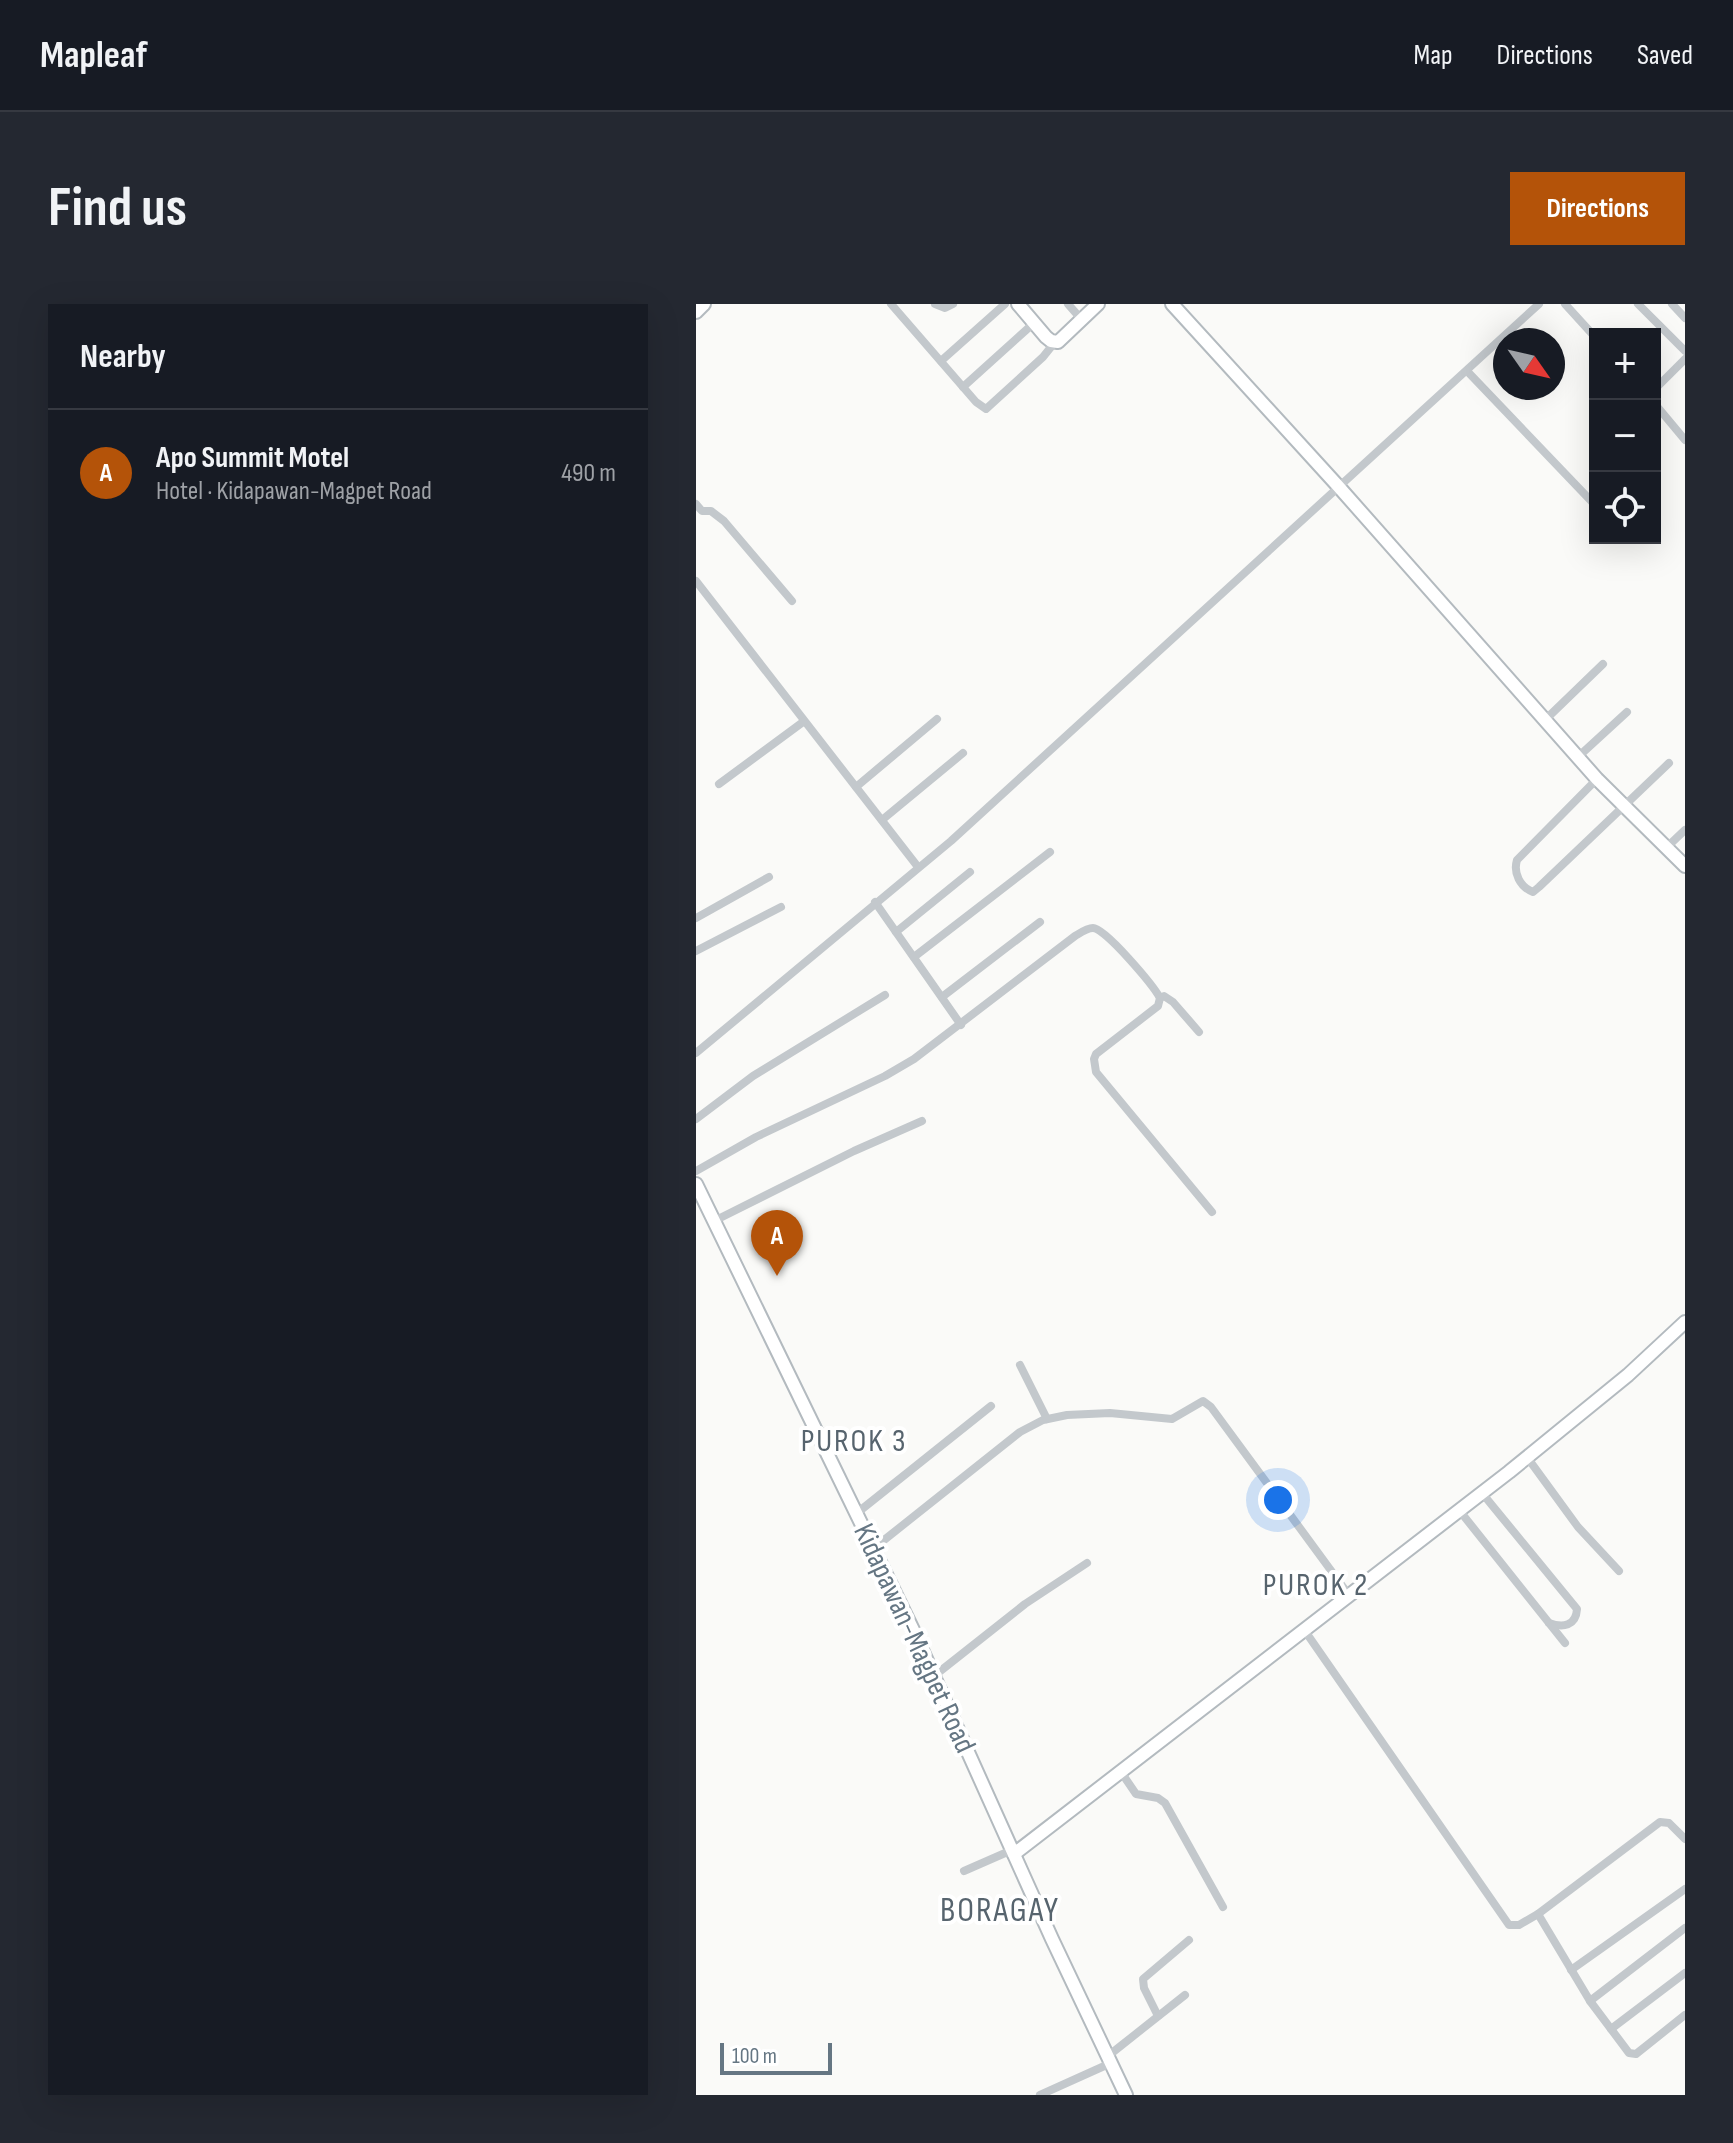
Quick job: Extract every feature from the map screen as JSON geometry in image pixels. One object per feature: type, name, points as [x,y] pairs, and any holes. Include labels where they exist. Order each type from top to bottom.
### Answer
[{"type":"street","points":[[696,312],[704,304]]},
{"type":"street","points":[[891,304],[981,408],[991,406],[1098,304]]},
{"type":"street","points":[[935,304],[945,308],[953,304]]},
{"type":"street","points":[[941,361],[1005,304]]},
{"type":"street","points":[[1018,304],[1055,342]]},
{"type":"street","points":[[1068,304],[1082,320]]},
{"type":"street","points":[[1172,304],[1597,779],[1685,866]]},
{"type":"street","points":[[696,1053],[951,841],[1539,304]]},
{"type":"street","points":[[1565,304],[1589,330]]},
{"type":"street","points":[[1638,304],[1685,351]]},
{"type":"street","points":[[1672,304],[1685,318]]},
{"type":"street","points":[[963,387],[1034,323]]},
{"type":"street","points":[[1661,383],[1685,359]]},
{"type":"street","points":[[1467,371],[1589,499]]},
{"type":"street","points":[[1661,411],[1685,440]]},
{"type":"street","points":[[698,510],[711,511],[724,521],[792,601]]},
{"type":"street","points":[[696,581],[918,867]]},
{"type":"street","points":[[1545,720],[1603,664]]},
{"type":"street","points":[[1579,756],[1627,712]]},
{"type":"street","points":[[856,787],[937,719]]},
{"type":"street","points":[[719,784],[803,722]]},
{"type":"street","points":[[882,820],[963,753]]},
{"type":"street","points":[[1597,779],[1517,860],[1515,868],[1525,887],[1533,892],[1669,763]]},
{"type":"street","points":[[1667,847],[1685,830]]},
{"type":"street","points":[[914,957],[1050,852]]},
{"type":"street","points":[[896,932],[970,872]]},
{"type":"street","points":[[696,918],[769,877]]},
{"type":"street","points":[[875,902],[961,1025]]},
{"type":"street","points":[[696,951],[781,907]]},
{"type":"street","points":[[942,997],[1040,922]]},
{"type":"street","points":[[696,1171],[756,1137],[885,1076],[961,1025],[1090,928],[1103,932],[1160,998]]},
{"type":"street","points":[[696,1119],[753,1076],[885,995]]},
{"type":"street","points":[[1160,998],[1164,996],[1173,1002],[1199,1032]]},
{"type":"street","points":[[1160,998],[1158,1006],[1099,1050],[1094,1065],[1096,1072],[1212,1212]]},
{"type":"street","points":[[714,1221],[854,1151],[922,1121]]},
{"type":"street","name":"Kidapawan-Magpet Road","points":[[696,1184],[874,1548],[1126,2095]]},
{"type":"street","points":[[964,1871],[1013,1852],[1121,1772],[1482,1493],[1628,1375],[1685,1322]]},
{"type":"street","points":[[1020,1365],[1046,1411],[1047,1419]]},
{"type":"street","points":[[874,1548],[1020,1432],[1047,1419],[1110,1413],[1172,1419],[1198,1402],[1207,1403],[1349,1595]]},
{"type":"street","points":[[857,1513],[991,1406]]},
{"type":"street","points":[[1527,1457],[1578,1527],[1619,1571]]},
{"type":"street","points":[[1482,1493],[1577,1609],[1575,1619],[1570,1624],[1558,1626],[1549,1623]]},
{"type":"street","points":[[1459,1510],[1565,1643]]},
{"type":"street","points":[[934,1676],[1025,1604],[1087,1563]]},
{"type":"street","points":[[1305,1631],[1506,1922],[1512,1926],[1538,1914],[1660,1822],[1669,1823],[1685,1839]]},
{"type":"street","points":[[1121,1772],[1136,1794],[1158,1798],[1165,1803],[1223,1907]]},
{"type":"street","points":[[1571,1970],[1685,1889]]},
{"type":"street","points":[[1538,1914],[1590,2001],[1629,2053],[1636,2054],[1685,2015]]},
{"type":"street","points":[[1590,2001],[1685,1928]]},
{"type":"street","points":[[1158,2016],[1144,1988],[1143,1979],[1189,1940]]},
{"type":"street","points":[[1611,2029],[1685,1973]]},
{"type":"street","points":[[1040,2095],[1109,2060],[1185,1995]]},
{"type":"place","name":"Apo Summit Motel","points":[[777,1276]]},
{"type":"district","name":"PUROK 3","points":[[854,1440]]},
{"type":"district","name":"PUROK 2","points":[[1316,1584]]},
{"type":"district","name":"BORAGAY","points":[[1000,1909]]}]
